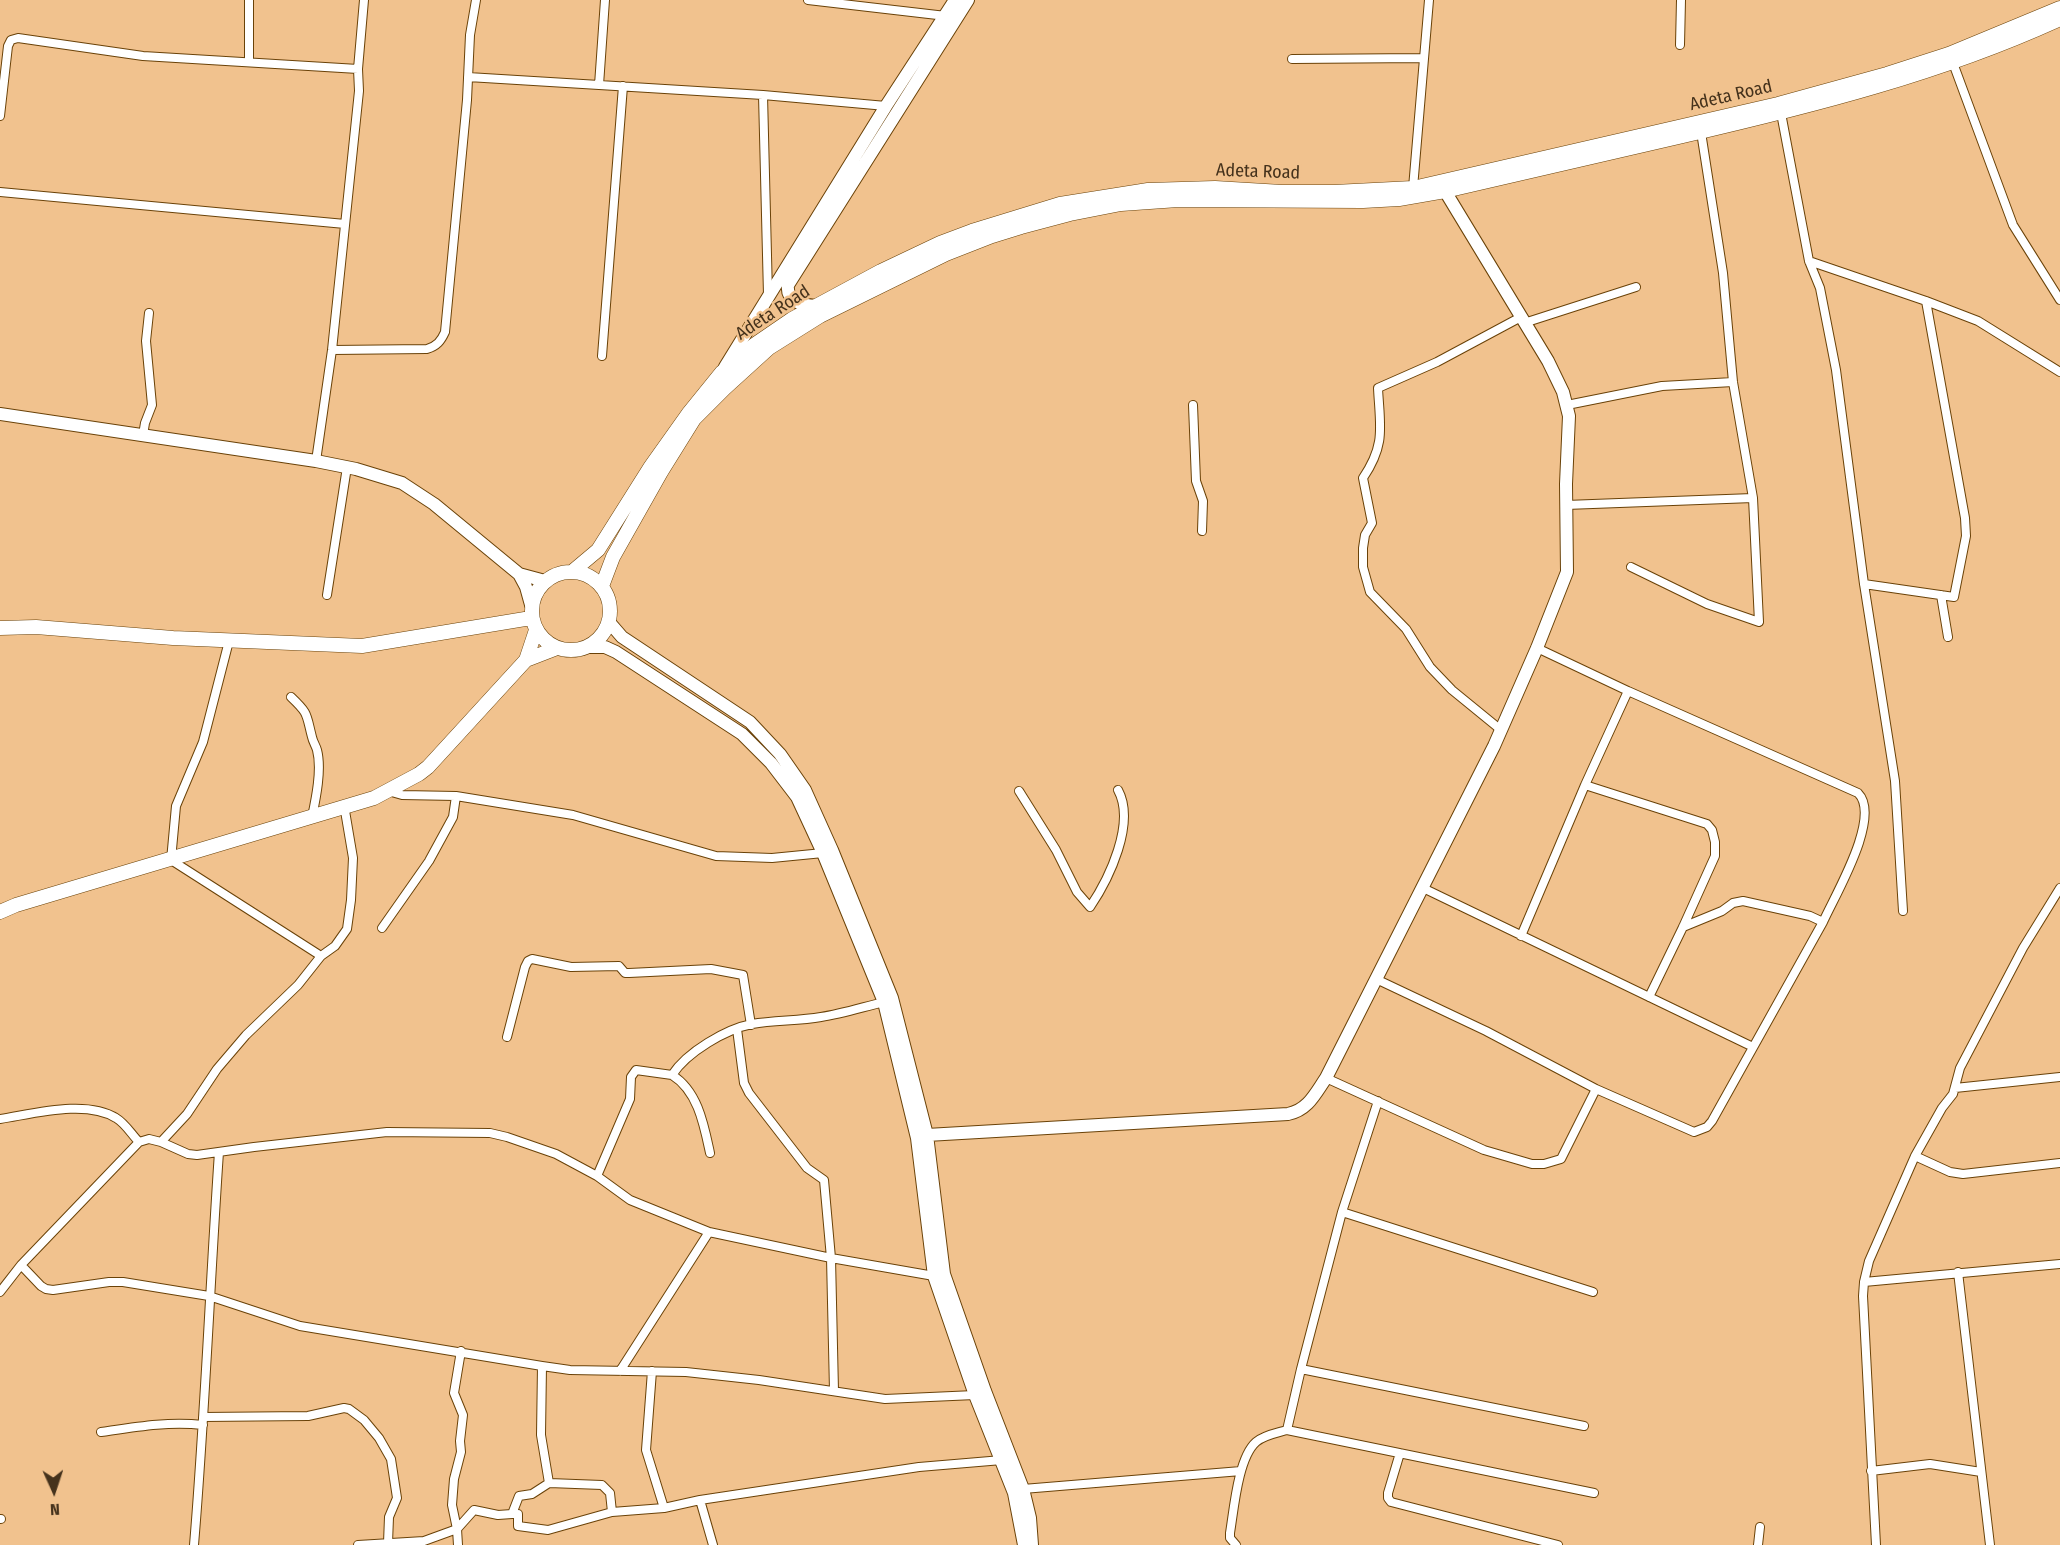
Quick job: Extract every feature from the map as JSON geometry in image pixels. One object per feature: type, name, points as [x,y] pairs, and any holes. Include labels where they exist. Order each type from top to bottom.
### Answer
[{"type":"main road","name":"Adeta Road","points":[[602,586],[613,557],[660,472],[694,420],[769,348],[820,316],[946,254],[992,236],[1060,204],[1148,190],[1215,188],[1334,192],[1413,188],[1778,104],[1887,74],[1949,54],[2060,8]]},
{"type":"main road","name":"Adeta Road","points":[[573,571],[598,550],[651,466],[688,414],[722,372],[754,345],[792,319],[920,252],[972,231],[1121,204],[1178,200],[1363,201],[1399,199],[1445,191],[1781,113],[1889,83],[1953,63],[2060,19]]},
{"type":"main road","points":[[526,660],[535,592],[544,580],[558,573],[573,571],[588,575],[602,586],[610,603],[609,622],[600,638],[587,647],[572,651],[557,648],[544,640],[533,618]]},
{"type":"main road","points":[[0,627],[36,627],[229,641],[362,646],[533,618]]},
{"type":"main road","points":[[0,912],[16,905],[312,817],[344,805],[374,798],[428,767],[526,660],[557,648]]},
{"type":"street","points":[[249,0],[249,61]]},
{"type":"street","points":[[316,461],[332,350],[359,91],[358,69],[364,0]]},
{"type":"street","points":[[332,350],[427,349],[435,346],[441,340],[446,320],[470,35],[476,0]]},
{"type":"street","points":[[599,85],[605,0]]},
{"type":"street","points":[[808,0],[946,16]]},
{"type":"street","points":[[722,372],[886,106],[956,0]]},
{"type":"street","points":[[816,306],[797,303],[790,298],[787,291],[788,285],[968,0]]},
{"type":"street","points":[[1413,188],[1429,0]]},
{"type":"street","points":[[1680,45],[1681,0]]},
{"type":"street","points":[[0,116],[8,46],[11,40],[18,38],[143,56],[358,69]]},
{"type":"street","points":[[1292,59],[1423,58]]},
{"type":"street","points":[[1953,63],[2013,225],[2060,300]]},
{"type":"street","points":[[468,77],[763,95],[886,106]]},
{"type":"street","points":[[602,356],[624,87]]},
{"type":"street","points":[[763,95],[768,295]]},
{"type":"street","points":[[1781,113],[1809,261],[1820,288],[1836,370],[1864,584],[1895,781],[1903,911]]},
{"type":"street","points":[[1631,567],[1707,604],[1759,622],[1753,498],[1733,382],[1723,273],[1701,132]]},
{"type":"street","points":[[927,1135],[1288,1114],[1299,1112],[1306,1107],[1326,1078],[1501,730],[1567,572],[1566,505],[1569,416],[1563,392],[1548,361],[1445,191]]},
{"type":"street","points":[[0,192],[345,224]]},
{"type":"street","points":[[1809,261],[1978,321],[2060,372]]},
{"type":"street","points":[[1501,730],[1452,690],[1430,667],[1406,629],[1370,592],[1363,567],[1363,548],[1365,535],[1372,523],[1363,478],[1375,460],[1381,435],[1378,388],[1522,320],[1636,287]]},
{"type":"street","points":[[1864,584],[1954,597],[1966,536],[1965,518],[1926,301]]},
{"type":"street","points":[[143,435],[152,405],[146,341],[149,313]]},
{"type":"street","points":[[1567,405],[1662,386],[1733,382]]},
{"type":"street","points":[[1193,405],[1196,481],[1203,501],[1202,531]]},
{"type":"street","points":[[0,414],[316,461],[347,467],[402,483],[434,504],[519,574],[526,587],[533,618]]},
{"type":"street","points":[[327,595],[347,467]]},
{"type":"street","points":[[1566,505],[1753,498]]},
{"type":"street","points":[[519,574],[544,580]]},
{"type":"street","points":[[1941,595],[1948,637]]},
{"type":"street","points":[[609,622],[622,638],[750,722],[780,754],[805,790],[823,853],[884,1002],[917,1138],[934,1276],[1023,1490],[1030,1518],[1032,1545]]},
{"type":"street","points":[[229,641],[203,742],[176,806],[171,860],[321,956]]},
{"type":"street","points":[[587,647],[605,647],[616,652],[742,734],[771,763],[818,830],[892,998],[927,1135],[944,1274],[970,1364],[975,1395],[1014,1493],[1024,1545]]},
{"type":"street","points":[[1376,979],[1486,1031],[1596,1089],[1694,1132],[1701,1131],[1712,1121],[1823,921],[1859,846],[1865,811],[1863,798],[1858,793],[1537,648]]},
{"type":"street","points":[[1521,936],[1628,691]]},
{"type":"street","points":[[291,697],[305,710],[318,752],[317,788],[312,817]]},
{"type":"street","points":[[1585,785],[1707,824],[1712,830],[1715,842],[1714,856],[1649,997]]},
{"type":"street","points":[[386,790],[402,795],[456,796],[573,815],[716,856],[772,858],[823,853]]},
{"type":"street","points":[[1019,791],[1056,850],[1077,892],[1090,907],[1103,888],[1121,836],[1123,815],[1118,790]]},
{"type":"street","points":[[382,928],[429,861],[453,817],[456,796]]},
{"type":"street","points":[[161,1142],[187,1114],[217,1069],[246,1035],[298,985],[321,956],[336,946],[347,929],[353,858],[344,805]]},
{"type":"street","points":[[1423,888],[1753,1047]]},
{"type":"street","points":[[1876,1545],[1864,1282],[1869,1261],[1915,1156],[1955,1088],[1960,1068],[2023,948],[2060,888]]},
{"type":"street","points":[[1683,927],[1722,911],[1733,903],[1743,901],[1823,921]]},
{"type":"street","points":[[507,1037],[525,967],[532,959],[571,967],[619,966],[629,974],[711,969],[743,975],[751,1024]]},
{"type":"street","points":[[672,1075],[679,1064],[713,1040],[751,1024],[822,1017],[884,1002]]},
{"type":"street","points":[[737,1029],[744,1083],[748,1093],[807,1168],[824,1180],[831,1258],[834,1391]]},
{"type":"street","points":[[597,1176],[630,1099],[631,1077],[636,1070],[672,1075],[685,1085],[704,1123],[710,1153]]},
{"type":"street","points":[[1955,1088],[2060,1077]]},
{"type":"street","points":[[1326,1078],[1484,1150],[1532,1164],[1544,1164],[1561,1159],[1596,1089]]},
{"type":"street","points":[[1287,1430],[1342,1212],[1378,1101]]},
{"type":"street","points":[[0,1119],[74,1108],[95,1110],[117,1118],[139,1142]]},
{"type":"street","points":[[0,1292],[21,1265],[139,1142],[148,1139],[188,1154],[197,1155],[387,1132],[490,1133],[507,1137],[556,1154],[597,1176],[630,1200],[709,1232],[831,1258],[934,1276]]},
{"type":"street","points":[[194,1545],[219,1152]]},
{"type":"street","points":[[1915,1156],[1950,1172],[1963,1174],[2060,1163]]},
{"type":"street","points":[[1342,1212],[1593,1292]]},
{"type":"street","points":[[620,1371],[709,1232]]},
{"type":"street","points":[[1864,1282],[2060,1264]]},
{"type":"street","points":[[21,1265],[46,1289],[123,1282],[209,1296],[300,1326],[570,1370],[652,1371],[718,1376],[885,1399],[975,1395]]},
{"type":"street","points":[[1958,1272],[1990,1545]]},
{"type":"street","points":[[458,1545],[452,1504],[454,1479],[461,1452],[463,1415],[454,1393],[461,1351]]},
{"type":"street","points":[[542,1366],[541,1435],[549,1483]]},
{"type":"street","points":[[1301,1369],[1584,1425]]},
{"type":"street","points":[[652,1371],[646,1450],[664,1508]]},
{"type":"street","points":[[101,1432],[132,1426],[308,1416],[344,1408],[349,1409],[364,1420],[391,1459],[397,1498],[389,1517],[388,1543]]},
{"type":"street","points":[[1236,1545],[1230,1538],[1230,1533],[1241,1471],[1248,1451],[1257,1441],[1287,1430],[1594,1493]]},
{"type":"street","points":[[1400,1454],[1388,1493],[1391,1502],[1557,1545]]},
{"type":"street","points":[[358,1545],[419,1542],[457,1529],[474,1510],[498,1515],[518,1514],[518,1526],[548,1530],[612,1512],[664,1508],[700,1500],[919,1467],[1002,1460]]},
{"type":"street","points":[[1871,1471],[1930,1464],[1981,1472]]},
{"type":"street","points":[[1023,1490],[1241,1471]]},
{"type":"street","points":[[512,1514],[519,1497],[532,1494],[549,1483],[602,1485],[610,1493],[612,1512]]},
{"type":"street","points":[[700,1500],[713,1545]]},
{"type":"street","points":[[1758,1545],[1760,1527]]}]
